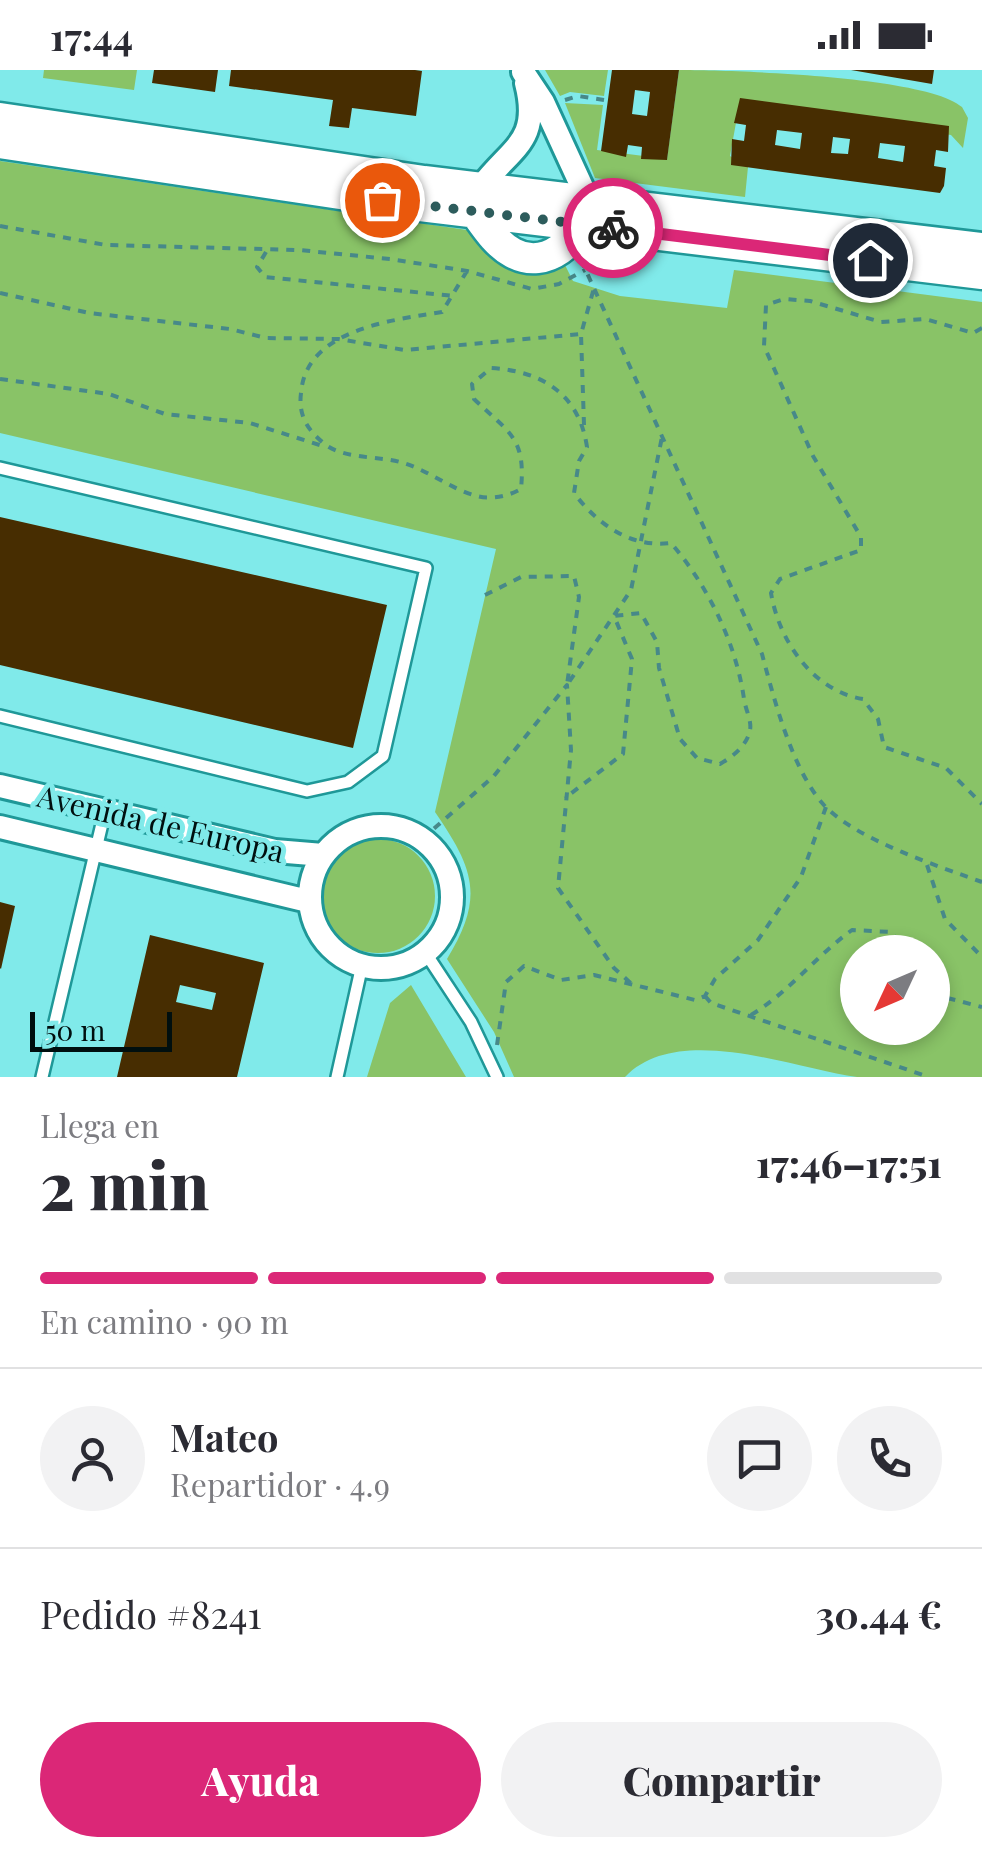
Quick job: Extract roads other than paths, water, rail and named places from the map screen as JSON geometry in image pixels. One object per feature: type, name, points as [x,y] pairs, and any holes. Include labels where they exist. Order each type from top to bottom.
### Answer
[{"type":"main road","points":[[0,118],[477,199],[583,225],[982,274]]},
{"type":"main road","points":[[0,142],[477,199]]},
{"type":"main road","points":[[583,225],[982,248]]},
{"type":"street","points":[[477,199],[525,137],[530,101],[523,71]]},
{"type":"street","points":[[523,71],[543,102],[583,225]]},
{"type":"street","name":"Avenida de Europa","points":[[0,786],[275,851],[323,855]]},
{"type":"street","points":[[367,826],[394,826],[422,839],[439,855],[450,879],[452,906],[443,932],[425,952],[406,964],[384,968],[362,965],[327,942],[308,901],[323,855],[342,836],[367,826]]},
{"type":"street","name":"Avenida de Europa","points":[[0,828],[308,901]]},
{"type":"lane","points":[[0,468],[426,568],[383,756],[348,782],[307,791],[0,716]]},
{"type":"lane","points":[[42,1077],[106,811]]},
{"type":"lane","points":[[425,952],[471,1022],[497,1077]]},
{"type":"lane","points":[[337,1077],[362,965]]}]
